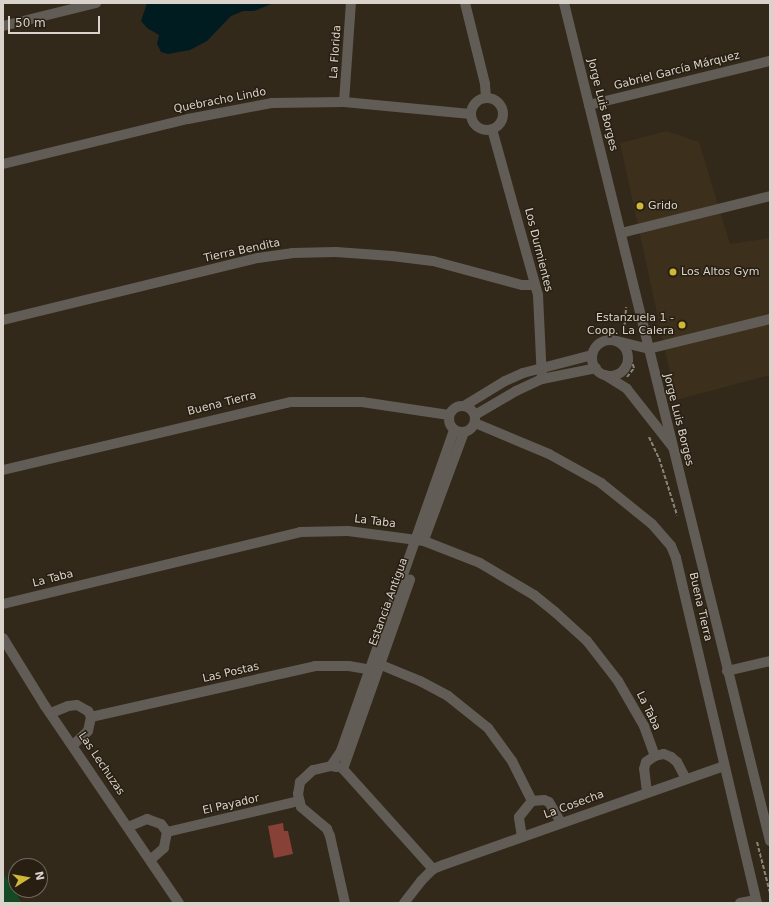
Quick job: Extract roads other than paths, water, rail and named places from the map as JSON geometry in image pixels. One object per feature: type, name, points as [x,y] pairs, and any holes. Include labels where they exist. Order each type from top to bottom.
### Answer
[{"type":"street","points":[[3,26],[96,3]]},
{"type":"street","name":"La Florida","points":[[344,102],[351,3]]},
{"type":"street","points":[[465,3],[485,84],[486,97]]},
{"type":"street","name":"Jorge Luis Borges","points":[[564,3],[770,842]]},
{"type":"street","name":"Gabriel García Márquez","points":[[589,106],[770,60]]},
{"type":"street","points":[[486,97],[500,104],[503,113],[500,123],[492,129],[477,127],[470,114],[473,104],[486,97]]},
{"type":"street","name":"Quebracho Lindo","points":[[3,164],[252,106],[300,102],[344,102],[470,114]]},
{"type":"street","name":"Los Durmientes","points":[[492,129],[535,285],[540,314],[542,380]]},
{"type":"street","points":[[621,233],[770,196]]},
{"type":"street","name":"Tierra Bendita","points":[[3,320],[258,258],[292,253],[336,252],[433,261],[522,285],[535,285]]},
{"type":"street","points":[[606,375],[620,372],[629,357],[648,349],[770,319]]},
{"type":"street","points":[[648,349],[627,342],[603,341],[594,349],[592,355],[596,368],[627,389],[672,446]]},
{"type":"street","points":[[615,341],[625,348],[629,357]]},
{"type":"street","points":[[592,355],[542,367],[505,381],[464,406],[457,407],[449,415],[450,423],[459,431],[471,430],[475,419],[516,391],[542,380],[596,368]]},
{"type":"street","name":"Buena Tierra","points":[[3,470],[291,402],[362,402],[449,415]]},
{"type":"street","points":[[464,406],[471,409],[475,419]]},
{"type":"street","name":"Buena Tierra","points":[[475,419],[549,454],[601,483],[652,524],[668,542],[676,558],[757,901]]},
{"type":"street","name":"Estancia Antigua","points":[[343,769],[375,667],[459,431]]},
{"type":"street","name":"La Taba","points":[[3,604],[293,533],[348,531],[420,541],[480,563],[534,595],[556,612],[587,641],[618,681],[635,708],[655,756]]},
{"type":"street","name":"Las Lechuzas","points":[[3,638],[51,714],[179,903]]},
{"type":"street","points":[[727,671],[770,661]]},
{"type":"street","name":"Las Postas","points":[[91,717],[315,666],[375,667],[420,681],[448,696],[488,728],[512,761],[532,801]]},
{"type":"street","name":"Estancia Antigua","points":[[331,766],[341,751],[375,667]]},
{"type":"street","points":[[51,714],[68,706],[77,706],[84,708],[91,717],[88,731],[73,745]]},
{"type":"street","points":[[647,792],[644,769],[646,762],[655,756],[664,754],[671,757],[677,762],[686,779]]},
{"type":"street","points":[[345,903],[327,829],[308,815],[299,801],[298,789],[304,776],[317,769],[331,766],[343,769],[434,869]]},
{"type":"street","name":"La Cosecha","points":[[404,903],[434,869],[647,792],[724,766]]},
{"type":"street","points":[[522,837],[519,817],[532,801],[544,800],[549,802],[560,823]]},
{"type":"street","name":"El Payador","points":[[167,832],[299,801]]},
{"type":"street","points":[[128,827],[147,819],[161,824],[167,832],[164,848],[150,860]]},
{"type":"street","points":[[740,903],[757,901]]},
{"type":"water","points":[[147,3],[274,3],[254,11],[243,11],[231,16],[207,41],[190,50],[168,54],[161,52],[157,44],[159,35],[147,28],[141,21]]},
{"type":"place","name":"Grido","points":[[640,206]]},
{"type":"place","name":"Los Altos Gym","points":[[673,272]]},
{"type":"place","name":"Estanzuela 1 - Coop. La Calera","points":[[682,325]]}]
